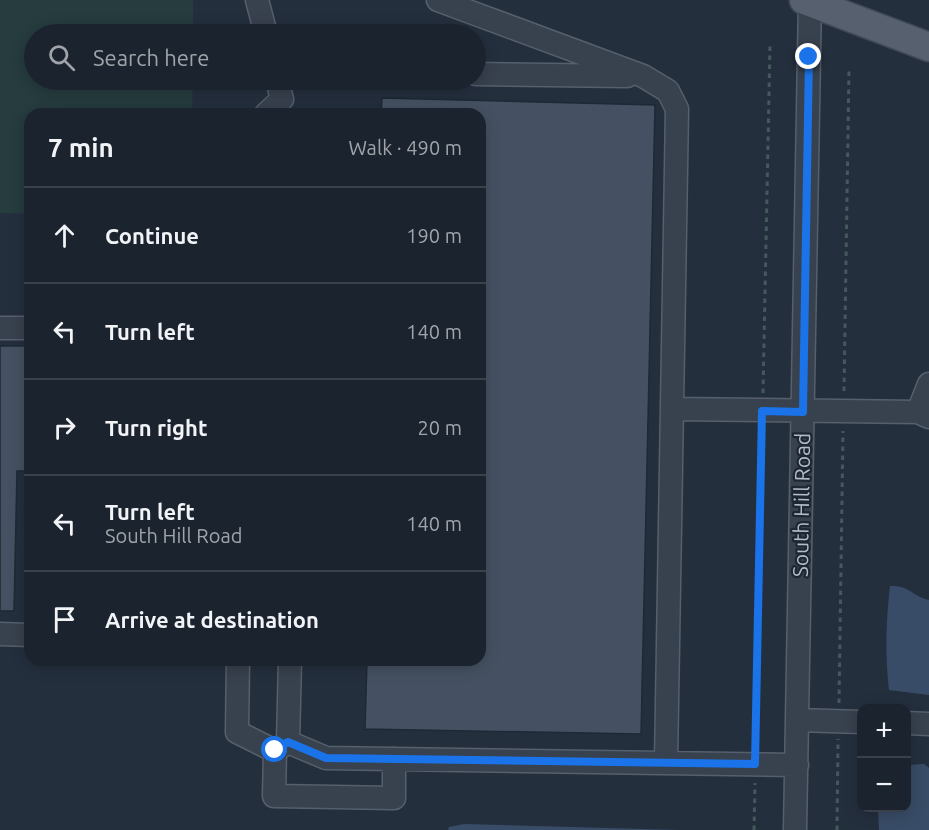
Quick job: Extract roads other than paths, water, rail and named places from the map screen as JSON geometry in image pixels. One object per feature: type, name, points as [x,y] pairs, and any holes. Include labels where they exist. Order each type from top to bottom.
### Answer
[{"type":"main road","points":[[808,1],[929,47]]},
{"type":"street","points":[[257,0],[263,24]]},
{"type":"street","name":"South Hill Road","points":[[795,830],[808,1]]},
{"type":"street","points":[[447,2],[643,76],[668,91],[677,109],[666,763]]},
{"type":"street","points":[[486,74],[643,76]]},
{"type":"street","points":[[272,108],[284,97]]},
{"type":"street","points":[[0,328],[24,328]]},
{"type":"street","points":[[672,409],[924,415],[929,384]]},
{"type":"street","points":[[0,634],[24,635]]},
{"type":"street","points":[[238,666],[237,732],[326,758],[797,765]]},
{"type":"street","points":[[289,666],[282,746],[274,796],[393,798],[394,759]]},
{"type":"street","points":[[797,720],[857,722]]},
{"type":"street","points":[[911,723],[929,724]]},
{"type":"water","points":[[890,586],[902,587],[929,600],[929,695],[889,690],[886,638]]},
{"type":"water","points":[[924,764],[929,768],[929,830],[879,830],[878,812],[911,812],[911,765]]},
{"type":"water","points":[[464,824],[680,830],[448,830],[449,827]]}]
